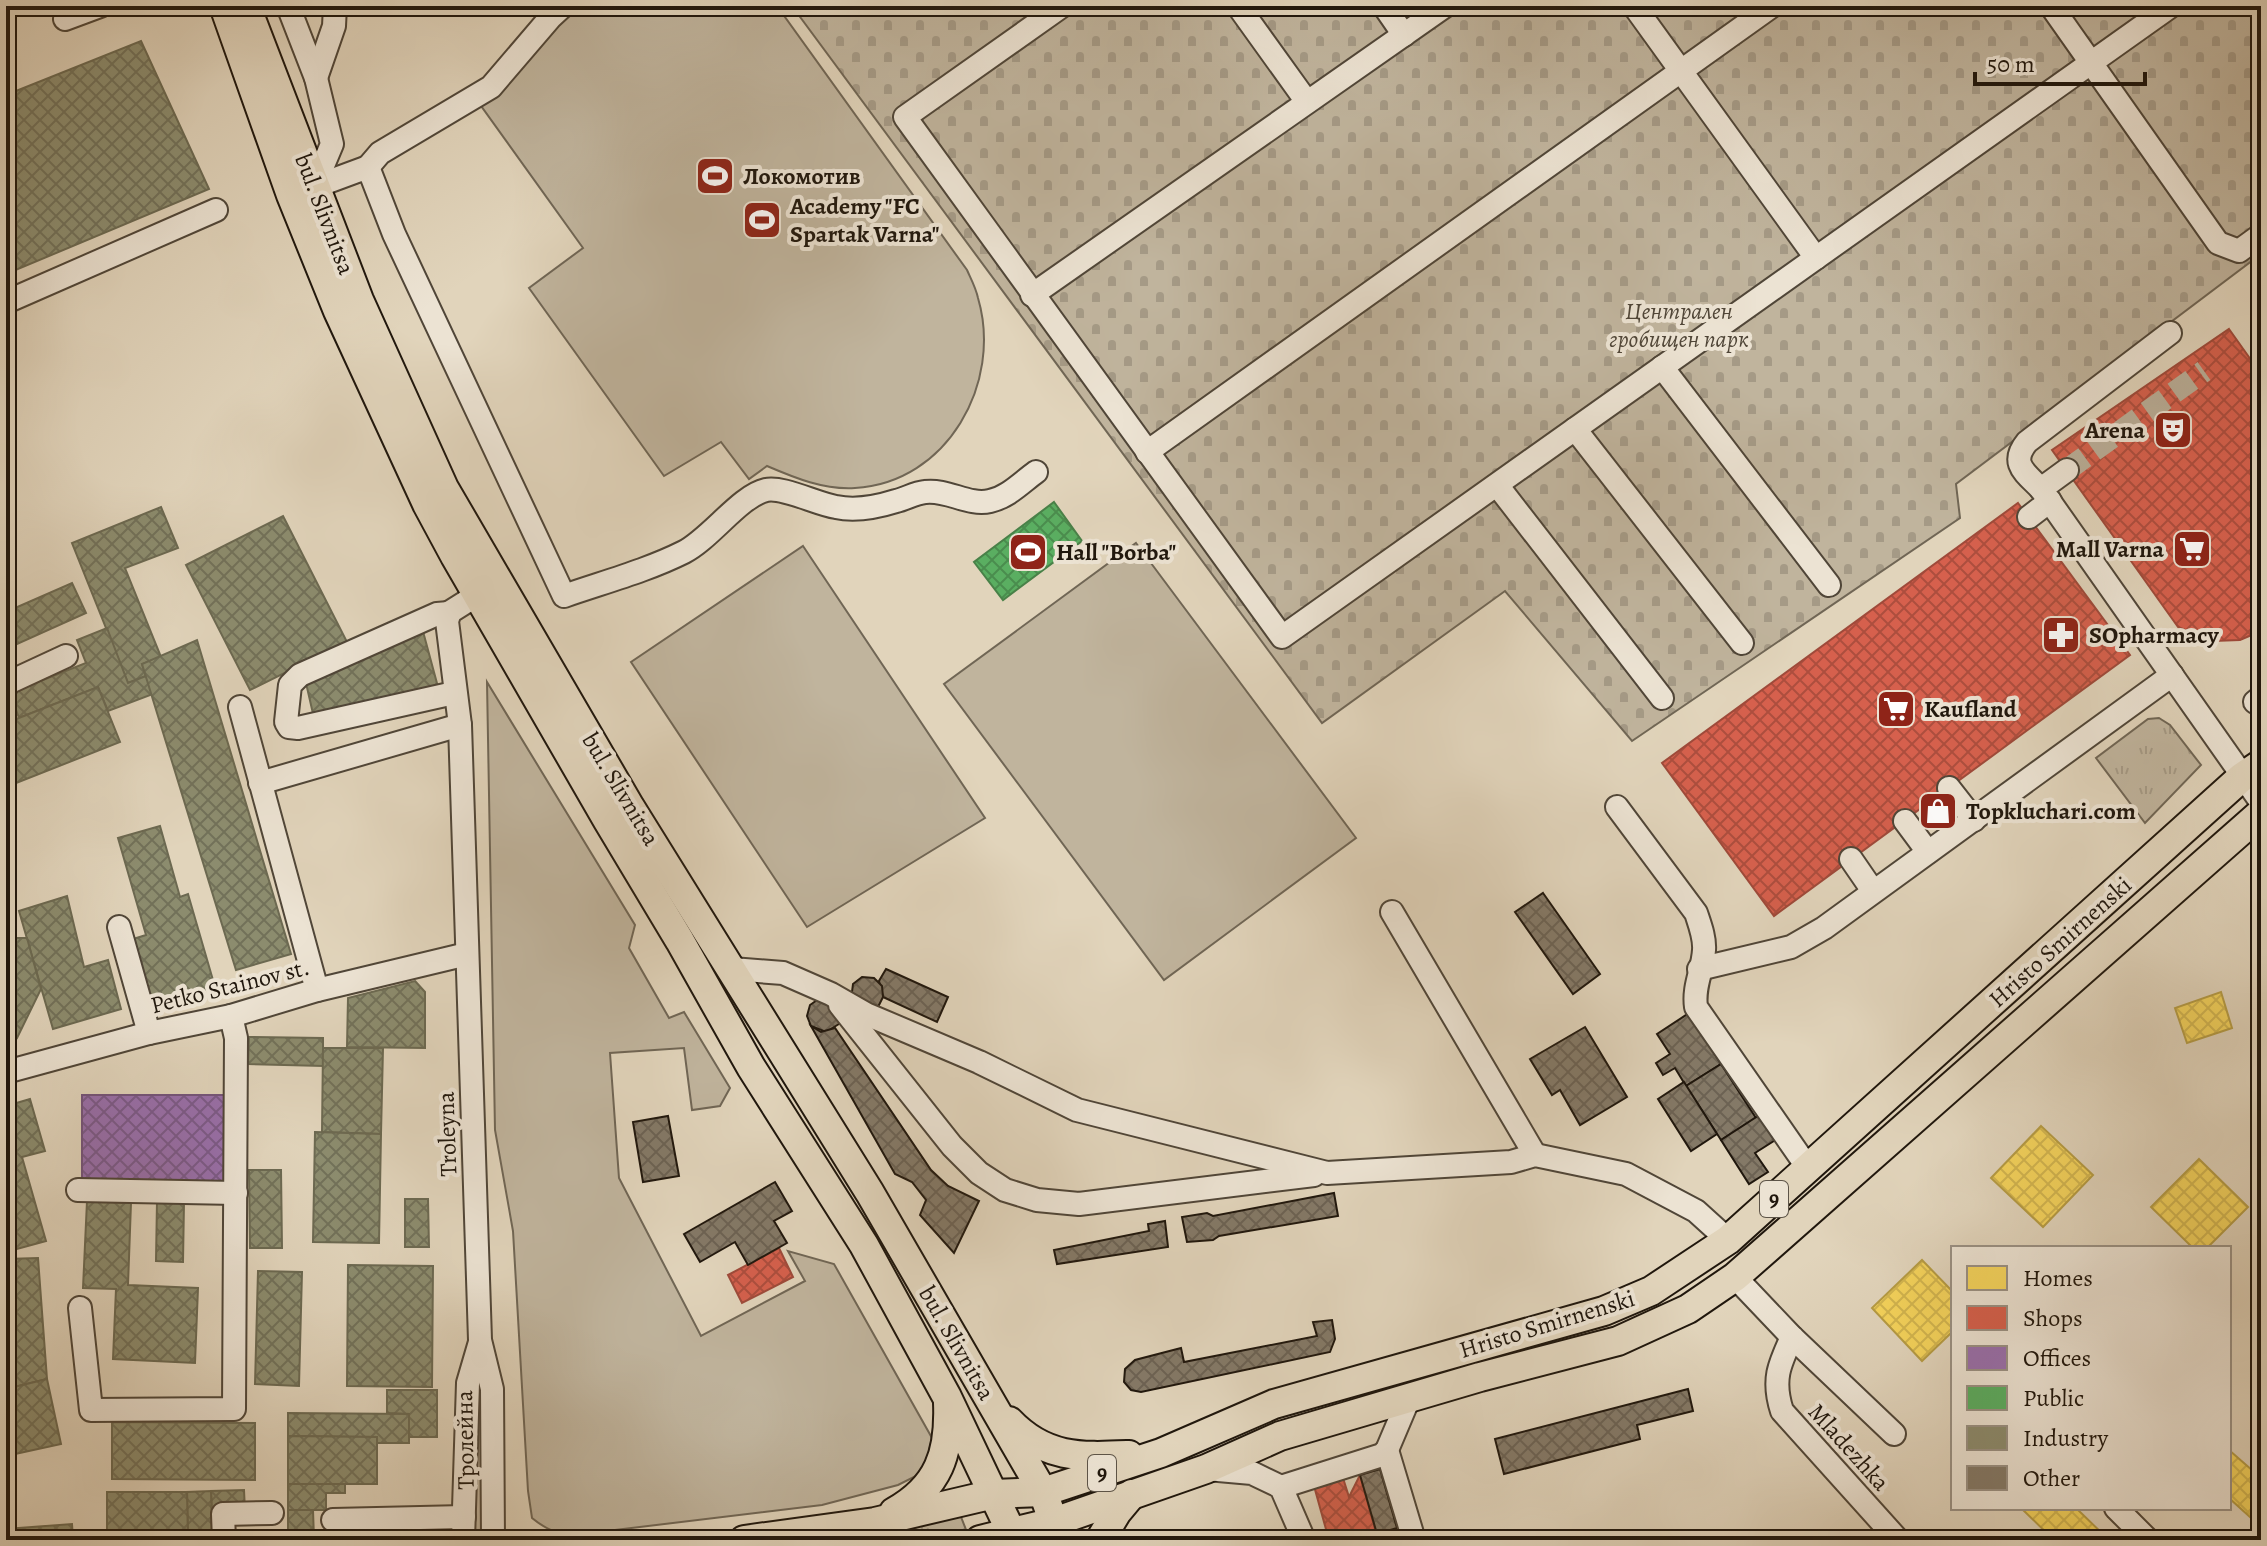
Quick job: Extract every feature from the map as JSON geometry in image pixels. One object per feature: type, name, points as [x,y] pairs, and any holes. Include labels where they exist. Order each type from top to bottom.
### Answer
[{"type":"main road","name":"bul. Slivnitsa","points":[[224,6],[291,195],[338,311],[398,444],[477,595],[751,1067],[864,1245],[947,1397],[1013,1536]]},
{"type":"main road","name":"bul. Slivnitsa","points":[[246,6],[359,300],[444,488],[630,807],[870,1193],[1043,1492],[1057,1531]]},
{"type":"main road","name":"Hristo Smirnenski","points":[[994,1494],[1043,1492],[1161,1453],[1274,1404],[1604,1311],[1651,1291],[1728,1240],[2252,770]]},
{"type":"main road","name":"Hristo Smirnenski","points":[[1013,1536],[1057,1531],[1132,1494],[1206,1469],[1280,1436],[1480,1377],[1618,1341],[1688,1309],[1735,1277],[2261,813]]},
{"type":"main road","points":[[875,1522],[910,1502],[934,1476],[946,1448],[949,1428],[947,1397]]},
{"type":"main road","points":[[992,1403],[1023,1436],[1056,1452],[1099,1456],[1161,1453]]},
{"type":"main road","name":"9","points":[[744,1540],[875,1522],[994,1494]]},
{"type":"main road","points":[[1100,1540],[1132,1494]]},
{"type":"main road","name":"9","points":[[980,1540],[1013,1536]]},
{"type":"street","points":[[65,19],[100,6]]},
{"type":"street","points":[[288,6],[316,78],[332,144],[314,187]]},
{"type":"street","points":[[316,78],[334,26],[335,6]]},
{"type":"street","points":[[314,187],[368,167],[380,153],[491,87],[563,6]]},
{"type":"street","points":[[1062,6],[905,117],[1282,637],[2171,6]]},
{"type":"street","points":[[1238,6],[1307,102]]},
{"type":"street","points":[[1384,6],[1404,35]]},
{"type":"street","points":[[1032,295],[1445,6]]},
{"type":"street","points":[[1634,6],[1816,258]]},
{"type":"street","points":[[1147,452],[1772,6]]},
{"type":"street","points":[[2051,6],[2218,243],[2239,251],[2261,235]]},
{"type":"street","points":[[368,167],[394,234],[564,596],[685,551],[704,539],[751,497],[765,490],[778,490],[814,503],[840,508],[869,508],[924,492],[941,492],[986,502],[1003,497],[1036,472]]},
{"type":"street","points":[[6,302],[216,210]]},
{"type":"street","points":[[2170,333],[2027,442],[2019,452],[2018,460],[2172,675],[2252,770],[2261,802]]},
{"type":"street","points":[[1662,367],[1829,585]]},
{"type":"street","points":[[1575,429],[1742,643]]},
{"type":"street","points":[[2029,517],[2067,470]]},
{"type":"street","points":[[1497,485],[1662,698]]},
{"type":"street","points":[[454,693],[298,728],[289,727],[286,722],[290,685],[300,675],[437,614],[449,613],[477,595]]},
{"type":"street","name":"Troleyna","points":[[449,613],[447,621],[454,693],[460,725],[480,1340],[468,1383],[463,1540]]},
{"type":"street","points":[[6,687],[10,682],[66,656]]},
{"type":"street","points":[[1699,969],[1791,947],[1824,928],[2172,675]]},
{"type":"street","points":[[240,707],[317,990]]},
{"type":"street","points":[[260,783],[460,725]]},
{"type":"street","points":[[1949,788],[1974,820]]},
{"type":"street","points":[[1617,807],[1696,913],[1704,951],[1695,986],[1696,1007],[1808,1168]]},
{"type":"street","points":[[1905,821],[1928,852]]},
{"type":"street","points":[[1851,859],[1873,891]]},
{"type":"street","points":[[1392,912],[1535,1155]]},
{"type":"street","points":[[119,927],[149,1033]]},
{"type":"street","name":"Petko Stainov st.","points":[[6,1072],[467,954]]},
{"type":"street","points":[[732,969],[783,973],[1077,1110],[1327,1173]]},
{"type":"street","points":[[831,994],[952,1146],[979,1173],[1005,1190],[1037,1200],[1079,1204],[1327,1173],[1511,1162],[1535,1155],[1626,1174],[1696,1211],[1728,1240]]},
{"type":"street","points":[[80,1308],[91,1410],[234,1409],[236,1038],[231,1016]]},
{"type":"street","points":[[78,1190],[236,1193]]},
{"type":"street","points":[[1735,1277],[1792,1337],[1894,1434]]},
{"type":"street","name":"Mladezhka","points":[[1792,1337],[1777,1374],[1776,1392],[1782,1411],[1898,1540]]},
{"type":"street","name":"Тролейна","points":[[480,1340],[492,1389],[493,1540]]},
{"type":"street","points":[[1281,1487],[1382,1455],[1409,1398]]},
{"type":"street","points":[[1387,1450],[1414,1540]]},
{"type":"street","points":[[1206,1469],[1252,1473],[1281,1487],[1304,1540]]},
{"type":"street","points":[[2118,1510],[2148,1540]]},
{"type":"street","points":[[224,1540],[223,1514],[272,1513]]},
{"type":"street","points":[[333,1520],[464,1517]]},
{"type":"green space","name":"Локомотив","points":[[578,6],[774,6],[782,13],[967,270],[977,294],[984,330],[982,363],[974,394],[960,423],[941,448],[917,468],[888,482],[855,488],[821,485],[767,466],[749,479],[721,442],[664,476],[529,288],[583,248],[479,103]]},
{"type":"green space","name":"Централен гробищен парк","points":[[792,6],[2261,6],[2261,254],[1956,484],[1960,518],[1632,741],[1505,591],[1322,723]]},
{"type":"green space","points":[[1136,543],[1356,838],[1164,980],[944,684]]},
{"type":"green space","points":[[803,546],[985,818],[807,927],[631,662]]},
{"type":"green space","points":[[487,682],[635,925],[629,948],[669,1018],[684,1012],[730,1088],[720,1106],[692,1110],[684,1048],[610,1053],[619,1178],[701,1336],[805,1281],[788,1251],[834,1264],[932,1438],[927,1459],[918,1475],[898,1485],[822,1505],[590,1533],[559,1533],[532,1518],[513,1231],[495,1130]]},
{"type":"green space","points":[[2159,718],[2170,725],[2201,765],[2145,823],[2096,758],[2148,719]]},
{"type":"green space","points":[[482,1349],[493,1540],[463,1540]]},
{"type":"green space","points":[[956,1504],[970,1540],[744,1540]]},
{"type":"building: Homes","points":[[2221,992],[2232,1028],[2187,1043],[2175,1008]]},
{"type":"building: Homes","points":[[2041,1126],[2093,1175],[2043,1227],[1991,1178]]},
{"type":"building: Homes","points":[[2199,1159],[2248,1207],[2209,1246],[2191,1246],[2151,1207]]},
{"type":"building: Homes","points":[[1922,1260],[1951,1290],[1951,1333],[1922,1361],[1872,1308]]},
{"type":"building: Homes","points":[[2231,1452],[2261,1478],[2261,1527],[2231,1500]]},
{"type":"building: Homes","points":[[2023,1510],[2078,1510],[2109,1540],[2054,1540]]},
{"type":"building: Shops","name":"Mall Varna","points":[[2229,329],[2261,374],[2261,631],[2240,640],[2213,641],[2178,627],[2052,450]]},
{"type":"building: Shops","name":"Kaufland","points":[[2018,503],[2130,655],[1774,916],[1662,763]]},
{"type":"building: Shops","points":[[779,1248],[793,1277],[742,1303],[728,1275]]},
{"type":"building: Shops","points":[[1360,1475],[1378,1540],[1329,1540],[1314,1486],[1343,1478],[1349,1497]]},
{"type":"building: Offices","points":[[82,1095],[225,1095],[225,1185],[82,1185]]},
{"type":"building: Public","name":"Hall \"Borba\"","points":[[1054,502],[1082,541],[1003,600],[974,562]]},
{"type":"building: Industry","points":[[141,41],[209,189],[6,274],[6,95]]},
{"type":"building: Industry","points":[[161,507],[178,548],[125,568],[161,657],[142,664],[146,676],[128,683],[72,543]]},
{"type":"building: Industry","points":[[283,516],[347,642],[250,690],[186,565]]},
{"type":"building: Industry","points":[[72,583],[86,613],[6,649],[6,612]]},
{"type":"building: Industry","points":[[421,624],[438,687],[314,718],[306,683]]},
{"type":"building: Industry","points":[[107,628],[128,683],[146,676],[153,694],[108,711],[98,687],[19,718],[10,693],[86,663],[77,640]]},
{"type":"building: Industry","points":[[197,640],[291,954],[236,970],[142,664]]},
{"type":"building: Industry","points":[[98,687],[120,742],[6,787],[6,723]]},
{"type":"building: Industry","points":[[160,826],[180,897],[188,894],[215,987],[149,1006],[130,940],[146,935],[118,838]]},
{"type":"building: Industry","points":[[67,896],[84,967],[108,960],[121,1009],[53,1029],[19,911]]},
{"type":"building: Industry","points":[[6,926],[9,938],[27,938],[41,989],[17,1038],[6,1031]]},
{"type":"building: Industry","points":[[415,981],[425,992],[425,1048],[347,1047],[348,998]]},
{"type":"building: Industry","points":[[249,1037],[323,1038],[323,1066],[248,1064]]},
{"type":"building: Industry","points":[[323,1048],[383,1048],[381,1134],[322,1132]]},
{"type":"building: Industry","points":[[30,1099],[45,1151],[22,1157],[46,1241],[6,1252],[6,1106]]},
{"type":"building: Industry","points":[[315,1132],[381,1134],[379,1243],[313,1242]]},
{"type":"building: Industry","points":[[249,1170],[281,1170],[282,1248],[250,1248]]},
{"type":"building: Industry","points":[[405,1199],[428,1199],[429,1247],[405,1247]]},
{"type":"building: Industry","points":[[87,1201],[131,1203],[128,1285],[198,1288],[195,1363],[113,1359],[116,1289],[83,1288]]},
{"type":"building: Industry","points":[[157,1201],[184,1202],[183,1262],[156,1261]]},
{"type":"building: Industry","points":[[38,1258],[47,1379],[6,1389],[6,1259]]},
{"type":"building: Industry","points":[[348,1265],[433,1266],[432,1387],[347,1386]]},
{"type":"building: Industry","points":[[258,1271],[302,1272],[299,1386],[255,1384]]},
{"type":"building: Industry","points":[[47,1379],[61,1444],[6,1456],[6,1389]]},
{"type":"building: Industry","points":[[387,1390],[437,1390],[437,1437],[409,1437],[409,1414],[387,1413]]},
{"type":"building: Industry","points":[[288,1413],[409,1414],[409,1443],[377,1443],[377,1437],[288,1436]]},
{"type":"building: Industry","points":[[112,1422],[255,1423],[255,1480],[112,1479]]},
{"type":"building: Industry","points":[[288,1436],[377,1437],[377,1484],[288,1484]]},
{"type":"building: Industry","points":[[288,1484],[345,1484],[345,1493],[326,1493],[326,1510],[288,1510]]},
{"type":"building: Industry","points":[[244,1490],[245,1511],[212,1512],[211,1491]]},
{"type":"building: Industry","points":[[211,1491],[212,1532],[207,1532],[207,1540],[188,1540],[187,1492]]},
{"type":"building: Industry","points":[[107,1492],[187,1492],[188,1540],[107,1540]]},
{"type":"building: Industry","points":[[288,1510],[313,1510],[314,1539],[288,1539]]},
{"type":"building: Industry","points":[[72,1524],[73,1540],[6,1540],[6,1529]]},
{"type":"building: Other","points":[[1543,893],[1600,974],[1573,994],[1515,912]]},
{"type":"building: Other","points":[[886,969],[948,997],[937,1022],[883,997],[879,981]]},
{"type":"building: Other","points":[[862,977],[874,978],[882,986],[883,997],[878,1007],[851,1000],[853,984]]},
{"type":"building: Other","points":[[820,998],[841,1013],[839,1024],[826,1032],[811,1026],[807,1016],[810,1005]]},
{"type":"building: Other","points":[[1689,1013],[1721,1064],[1686,1086],[1675,1068],[1663,1075],[1656,1063],[1670,1054],[1657,1034]]},
{"type":"building: Other","points":[[811,1026],[821,1032],[835,1028],[931,1170],[948,1186],[979,1201],[954,1253],[920,1215],[926,1200],[912,1182],[895,1174]]},
{"type":"building: Other","points":[[1585,1027],[1627,1097],[1580,1125],[1560,1090],[1552,1095],[1530,1059]]},
{"type":"building: Other","points":[[1721,1064],[1756,1118],[1721,1140],[1686,1086]]},
{"type":"building: Other","points":[[1684,1082],[1717,1134],[1691,1151],[1658,1099]]},
{"type":"building: Other","points":[[1761,1114],[1777,1139],[1755,1153],[1768,1172],[1749,1184],[1721,1140]]},
{"type":"building: Other","points":[[668,1116],[679,1176],[643,1182],[633,1122]]},
{"type":"building: Other","points":[[775,1182],[792,1211],[774,1221],[787,1243],[748,1265],[735,1242],[700,1262],[684,1234]]},
{"type":"building: Other","points":[[1334,1193],[1338,1216],[1219,1236],[1213,1240],[1187,1242],[1182,1217],[1207,1213],[1213,1216]]},
{"type":"building: Other","points":[[1165,1221],[1168,1247],[1057,1264],[1054,1250],[1149,1231],[1148,1224]]},
{"type":"building: Other","points":[[1332,1320],[1335,1339],[1330,1352],[1141,1392],[1131,1390],[1124,1382],[1125,1369],[1135,1360],[1181,1348],[1184,1362],[1317,1336],[1313,1322]]},
{"type":"building: Other","points":[[1688,1389],[1693,1411],[1637,1425],[1640,1439],[1504,1474],[1495,1439]]},
{"type":"building: Other","points":[[1380,1469],[1397,1528],[1377,1534],[1360,1475]]},
{"type":"tunnel","points":[[2067,470],[2204,371]]},
{"type":"place","name":"Локомотив","points":[[715,176]]},
{"type":"place","name":"Academy \"FC Spartak Varna\"","points":[[762,220]]},
{"type":"place","name":"Arena","points":[[2173,430]]},
{"type":"place","name":"Mall Varna","points":[[2192,549]]},
{"type":"place","name":"Hall \"Borba\"","points":[[1028,552]]},
{"type":"place","name":"SOpharmacy","points":[[2061,635]]},
{"type":"place","name":"Kaufland","points":[[1896,709]]},
{"type":"place","name":"Topkluchari.com","points":[[1938,811]]}]
